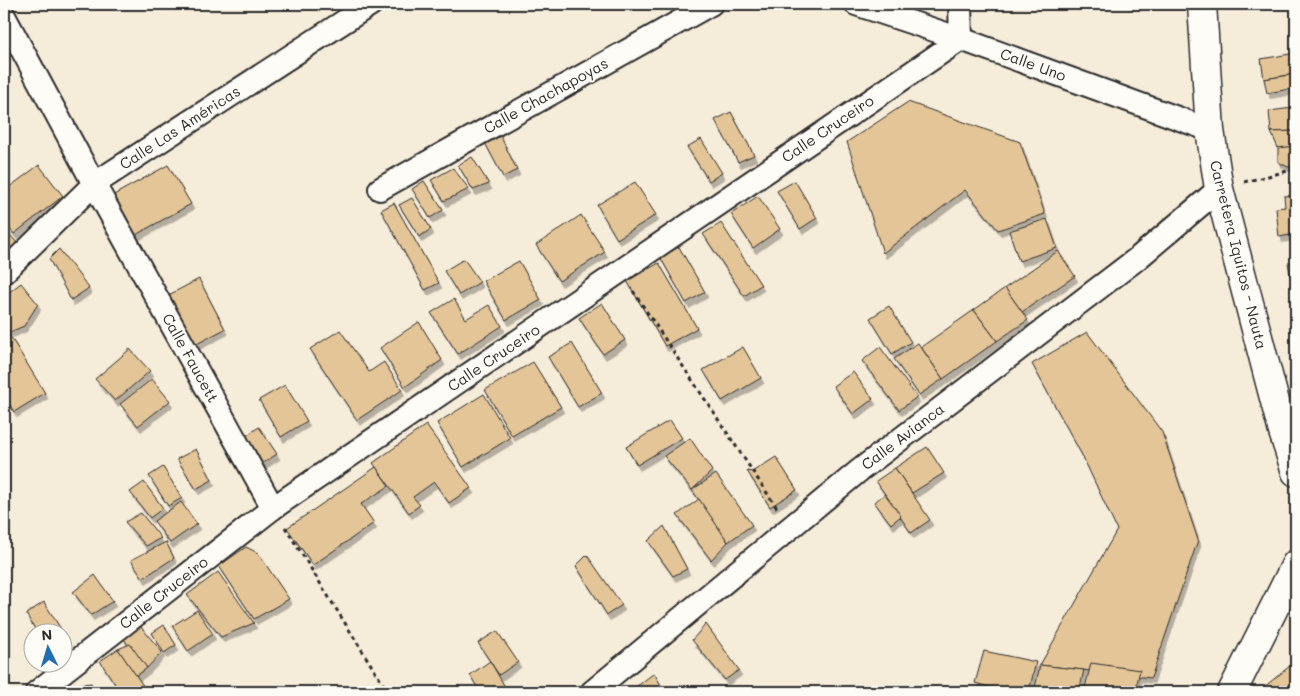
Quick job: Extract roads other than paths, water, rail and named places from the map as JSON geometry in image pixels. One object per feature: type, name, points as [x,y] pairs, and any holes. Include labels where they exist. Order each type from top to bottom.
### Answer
[{"type":"main road","name":"Carretera Iquitos - Nauta","points":[[1202,4],[1210,130],[1219,188],[1290,431],[1296,472]]},
{"type":"main road","points":[[1232,692],[1296,564]]},
{"type":"street","name":"Calle Las Américas","points":[[4,272],[94,184],[371,4]]},
{"type":"street","name":"Calle Chachapoyas","points":[[380,189],[711,4]]},
{"type":"street","name":"Calle Uno","points":[[856,4],[961,38],[1210,130]]},
{"type":"street","points":[[960,4],[961,38]]},
{"type":"street","name":"Calle Faucett","points":[[4,16],[94,184],[273,508]]},
{"type":"street","name":"Calle Cruceiro","points":[[37,692],[273,508],[961,38]]},
{"type":"street","name":"Calle Avianca","points":[[592,692],[860,470],[1138,258],[1219,188]]}]
